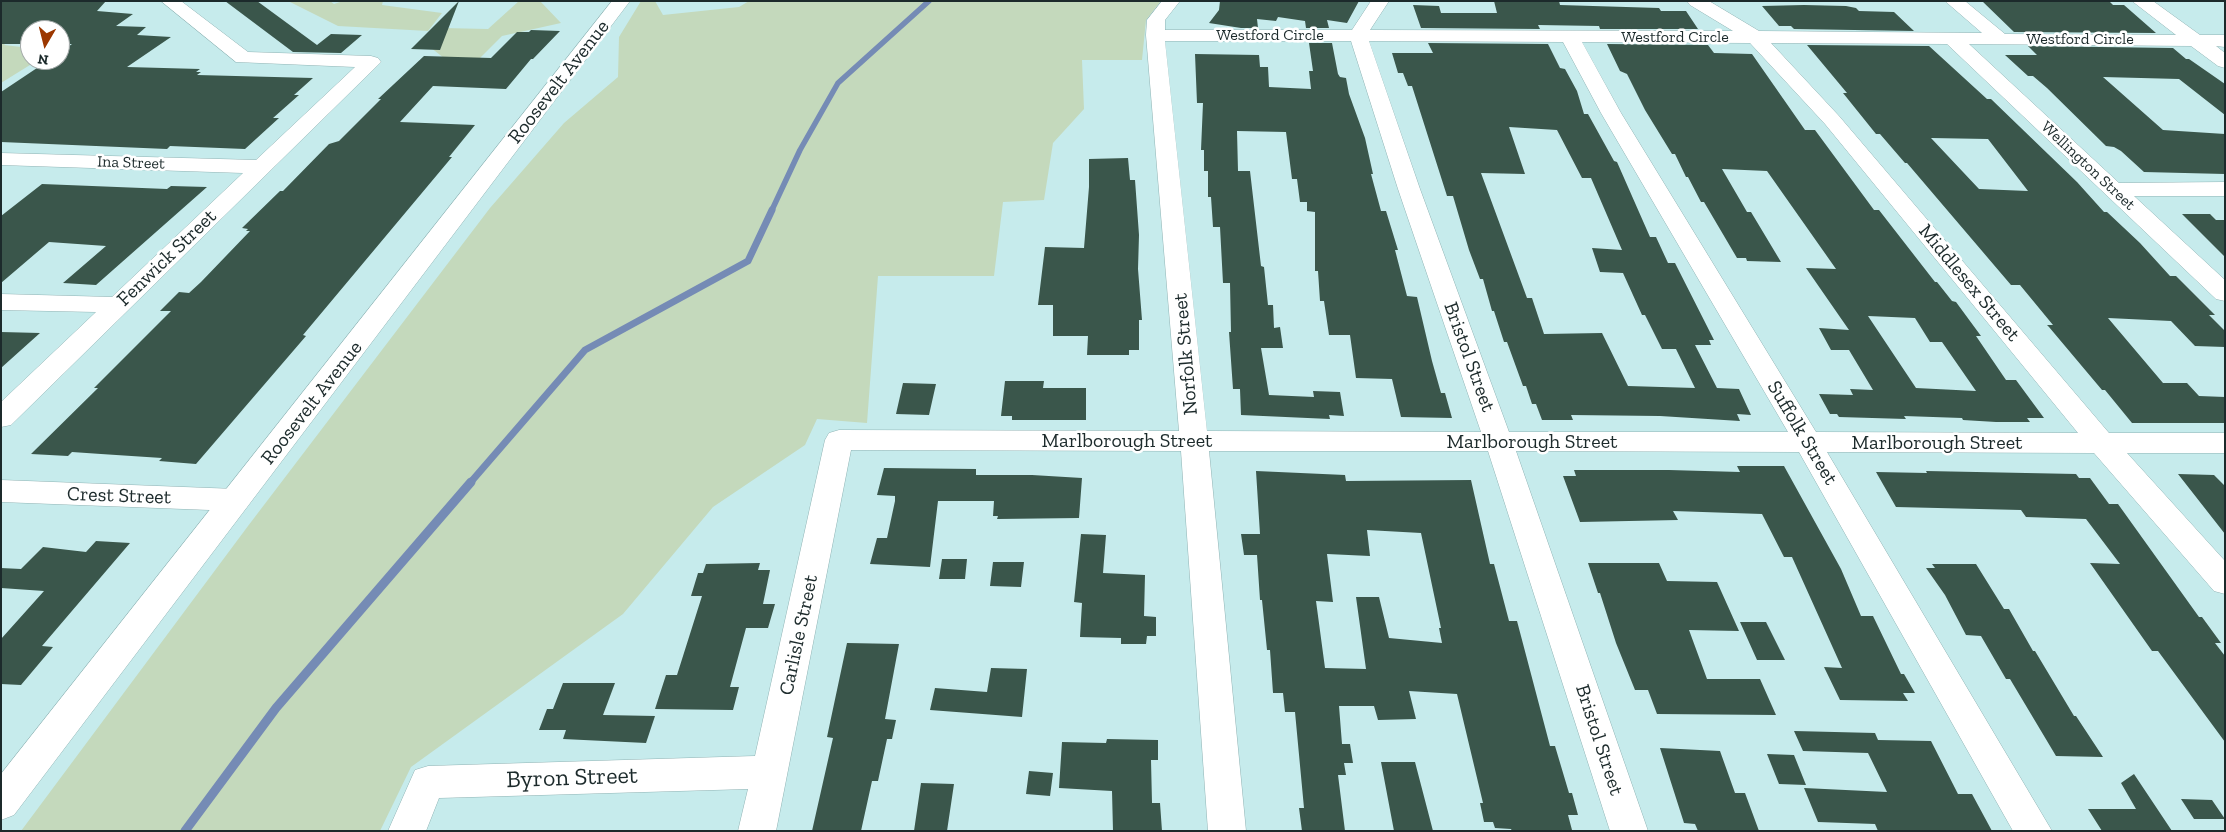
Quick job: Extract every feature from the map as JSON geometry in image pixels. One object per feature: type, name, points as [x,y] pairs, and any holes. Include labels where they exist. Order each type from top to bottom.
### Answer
[{"type":"street","name":"Fenwick Street","points":[[1,418],[371,62],[243,58],[170,1]]},
{"type":"street","name":"Roosevelt Avenue","points":[[1,803],[622,1]]},
{"type":"street","name":"Norfolk Street","points":[[1171,1],[1156,20],[1156,36],[1194,441],[1227,831]]},
{"type":"street","points":[[1358,35],[1380,1]]},
{"type":"street","name":"Middlesex Street","points":[[1696,1],[1755,37],[1832,120],[2104,444],[2225,582]]},
{"type":"street","points":[[1954,1],[2000,38]]},
{"type":"street","points":[[2141,1],[2225,62]]},
{"type":"street","name":"Westford Circle","points":[[2195,40],[2213,30],[2225,28]]},
{"type":"street","name":"Bristol Street","points":[[1358,35],[1409,189],[1499,442],[1629,831]]},
{"type":"street","name":"Westford Circle","points":[[1156,36],[2000,38],[2225,41]]},
{"type":"street","name":"Suffolk Street","points":[[1569,36],[1611,113],[1808,443],[2033,831]]},
{"type":"street","name":"Wellington Street","points":[[1951,38],[2225,294]]},
{"type":"street","name":"Ina Street","points":[[1,159],[261,167]]},
{"type":"street","points":[[2114,190],[2225,189]]},
{"type":"street","points":[[1,302],[118,305]]},
{"type":"street","name":"Marlborough Street","points":[[839,440],[2225,443]]},
{"type":"street","name":"Carlisle Street","points":[[757,831],[839,440]]},
{"type":"street","name":"Crest Street","points":[[1,492],[236,500]]},
{"type":"street","name":"Byron Street","points":[[407,831],[428,782],[770,772]]},
{"type":"green space","points":[[288,1],[330,1],[334,4],[343,1],[383,1],[382,5],[442,13],[428,31],[338,26]]},
{"type":"green space","points":[[519,1],[540,1],[561,23],[502,36],[464,74],[430,47],[442,28],[488,29]]},
{"type":"green space","points":[[641,1],[655,1],[663,15],[739,7],[749,1],[1161,1],[1146,20],[1142,60],[1082,60],[1084,109],[1053,143],[1044,200],[1003,202],[994,276],[878,276],[867,423],[817,419],[805,445],[713,507],[623,614],[411,767],[380,831],[21,831],[248,526],[490,208],[564,123],[618,77],[619,37]]},
{"type":"green space","points":[[20,26],[20,30],[4,45],[20,47],[20,70],[22,70],[1,83],[1,28]]},
{"type":"building","points":[[1,1],[106,1],[97,11],[133,14],[116,26],[146,27],[137,35],[171,37],[127,67],[200,69],[196,72],[201,72],[197,75],[313,78],[294,95],[299,95],[273,118],[279,118],[245,149],[170,146],[167,149],[1,142],[1,92],[34,70],[70,70],[70,46],[72,44],[70,44],[70,20],[20,20],[20,44],[1,44]]},
{"type":"building","points":[[225,1],[257,1],[317,45],[331,34],[362,35],[341,53],[293,52]]},
{"type":"building","points":[[459,1],[440,50],[411,49]]},
{"type":"building","points":[[1220,1],[1359,1],[1347,23],[1327,20],[1329,28],[1306,28],[1305,21],[1278,17],[1276,21],[1257,19],[1258,28],[1241,28],[1209,23],[1219,10]]},
{"type":"building","points":[[1494,1],[1559,1],[1560,5],[1659,8],[1661,11],[1686,11],[1698,29],[1600,29],[1599,26],[1538,25],[1540,29],[1421,28],[1413,5],[1439,6],[1441,13],[1497,13]]},
{"type":"building","points":[[1982,1],[2109,1],[2113,5],[2124,5],[2156,33],[2014,32]]},
{"type":"building","points":[[1762,6],[1846,6],[1856,8],[1859,11],[1894,12],[1914,31],[1794,29],[1791,26],[1779,26]]},
{"type":"building","points":[[531,30],[560,31],[531,59],[506,89],[433,86],[400,122],[475,125],[449,157],[452,157],[303,335],[306,336],[196,464],[159,461],[162,458],[72,452],[68,456],[31,454],[98,388],[94,388],[171,311],[160,311],[179,292],[189,293],[201,282],[250,231],[242,228],[280,191],[283,191],[329,144],[339,141],[381,99],[378,99],[424,56],[491,58],[517,32],[529,32]]},
{"type":"building","points":[[1309,43],[1332,43],[1338,74],[1340,77],[1346,78],[1349,94],[1365,138],[1373,174],[1371,174],[1381,211],[1386,211],[1398,250],[1395,250],[1407,296],[1417,297],[1441,393],[1445,393],[1452,418],[1401,417],[1392,379],[1356,378],[1350,335],[1329,335],[1324,301],[1320,301],[1318,271],[1315,271],[1315,212],[1307,211],[1307,202],[1300,202],[1297,179],[1292,179],[1286,132],[1237,131],[1238,171],[1250,171],[1261,266],[1264,267],[1268,305],[1273,305],[1274,328],[1280,327],[1283,348],[1261,348],[1269,395],[1314,397],[1313,391],[1340,392],[1344,416],[1329,415],[1330,419],[1241,415],[1240,389],[1233,389],[1229,332],[1231,332],[1230,283],[1223,283],[1220,227],[1213,227],[1211,197],[1208,197],[1208,171],[1204,171],[1204,150],[1201,150],[1203,103],[1197,103],[1195,54],[1259,55],[1260,67],[1268,67],[1269,87],[1311,89],[1309,71],[1313,71]]},
{"type":"building","points":[[1428,43],[1548,44],[1560,68],[1565,69],[1577,91],[1584,114],[1588,114],[1614,161],[1617,162],[1650,237],[1656,237],[1668,263],[1675,263],[1714,340],[1709,340],[1711,345],[1695,345],[1717,388],[1739,389],[1751,415],[1737,414],[1740,421],[1660,416],[1571,415],[1573,420],[1542,420],[1536,404],[1532,404],[1526,386],[1523,386],[1507,342],[1504,342],[1494,311],[1492,311],[1483,279],[1480,279],[1469,250],[1453,196],[1447,196],[1412,86],[1408,86],[1403,73],[1398,73],[1392,53],[1433,53]],"holes":[[[1509,127],[1557,130],[1582,178],[1591,178],[1622,250],[1592,248],[1600,272],[1623,273],[1642,315],[1645,315],[1662,349],[1676,349],[1695,388],[1628,386],[1602,333],[1544,334],[1532,298],[1527,298],[1481,173],[1525,174]]]},
{"type":"building","points":[[1607,44],[1708,45],[1714,53],[1752,54],[1805,130],[1815,130],[1874,210],[1879,210],[1935,282],[1952,301],[1956,302],[1981,336],[1976,336],[2006,380],[2016,380],[2044,418],[2027,418],[2030,422],[1996,422],[1963,420],[1962,418],[1904,416],[1906,419],[1839,417],[1837,414],[1830,414],[1819,394],[1853,395],[1850,389],[1873,390],[1849,350],[1831,350],[1819,328],[1849,330],[1806,268],[1836,269],[1767,171],[1722,169],[1747,212],[1751,212],[1781,262],[1747,261],[1746,258],[1737,258],[1704,202],[1701,202],[1688,177],[1686,177],[1675,154],[1672,154],[1645,110],[1627,74],[1620,71]],"holes":[[[1868,316],[1915,318],[1930,342],[1942,342],[1976,391],[1916,388]]]},
{"type":"building","points":[[1807,45],[1929,46],[1987,99],[1991,99],[2077,182],[2104,212],[2107,212],[2140,243],[2170,276],[2176,276],[2215,315],[2209,315],[2225,331],[2225,347],[2195,346],[2171,321],[2108,318],[2163,383],[2187,383],[2199,396],[2225,397],[2225,423],[2132,423],[2047,325],[2053,325],[2020,285],[2011,285],[1907,163],[1880,134],[1876,134],[1843,93],[1847,93]],"holes":[[[1931,138],[1988,139],[2028,191],[1979,189]]]},
{"type":"building","points":[[2028,46],[2173,48],[2186,59],[2189,59],[2225,84],[2225,115],[2179,79],[2103,77],[2163,130],[2225,134],[2225,174],[2144,172],[2121,151],[2114,147],[2106,146],[2047,88],[2033,76],[2028,76],[2005,55],[2037,55]]},
{"type":"building","points":[[1128,158],[1130,180],[1135,180],[1139,235],[1138,269],[1142,320],[1139,320],[1139,350],[1129,350],[1129,355],[1087,355],[1088,336],[1053,336],[1053,305],[1038,305],[1045,247],[1084,248],[1089,187],[1089,159]]},
{"type":"building","points":[[42,184],[167,189],[171,186],[207,187],[96,285],[63,283],[106,246],[49,242],[1,283],[1,216]]},
{"type":"building","points":[[2182,214],[2210,214],[2216,220],[2225,220],[2225,257]]},
{"type":"building","points":[[1,332],[40,333],[1,368]]},
{"type":"building","points":[[1005,381],[1044,381],[1043,388],[1086,388],[1086,420],[1012,420],[1012,416],[1001,416]]},
{"type":"building","points":[[903,383],[936,384],[929,415],[896,414]]},
{"type":"building","points":[[1737,466],[1784,466],[1841,569],[1861,616],[1873,616],[1901,674],[1904,674],[1915,693],[1903,693],[1908,701],[1840,700],[1824,667],[1842,668],[1792,557],[1784,557],[1762,514],[1673,511],[1678,520],[1580,522],[1563,476],[1576,476],[1574,470],[1740,472]]},
{"type":"building","points":[[884,468],[976,469],[976,475],[1032,475],[1082,478],[1079,518],[997,519],[998,516],[993,516],[994,501],[938,501],[930,567],[870,564],[877,538],[887,538],[895,501],[895,496],[877,495]]},
{"type":"building","points":[[1256,471],[1345,475],[1346,481],[1471,480],[1490,564],[1494,564],[1509,621],[1517,621],[1550,746],[1555,746],[1569,793],[1572,793],[1578,815],[1568,815],[1572,830],[1512,831],[1511,829],[1495,828],[1493,822],[1484,822],[1480,803],[1483,803],[1457,694],[1409,691],[1416,719],[1378,720],[1374,706],[1339,706],[1342,744],[1350,744],[1353,763],[1344,763],[1346,775],[1338,775],[1345,831],[1302,831],[1299,808],[1304,808],[1295,712],[1285,712],[1283,693],[1273,693],[1270,650],[1267,650],[1262,600],[1260,600],[1257,555],[1244,555],[1241,534],[1260,534]],"holes":[[[1367,530],[1421,533],[1441,628],[1439,628],[1442,643],[1389,638],[1379,597],[1356,597],[1366,669],[1325,668],[1316,601],[1333,602],[1327,554],[1370,556]]]},
{"type":"building","points":[[1926,471],[2076,474],[2079,478],[2090,478],[2109,504],[2118,504],[2199,617],[2202,617],[2221,643],[2215,643],[2225,656],[2225,742],[2158,651],[2152,651],[2090,563],[2120,564],[2086,519],[2026,517],[2021,510],[1896,507],[1876,472],[1927,473]]},
{"type":"building","points":[[2178,474],[2214,475],[2225,486],[2225,534]]},
{"type":"building","points":[[1081,534],[1106,535],[1103,573],[1145,575],[1144,616],[1156,617],[1156,636],[1147,636],[1146,644],[1121,644],[1121,638],[1080,637],[1082,603],[1074,602]]},
{"type":"building","points":[[96,541],[130,543],[42,646],[53,647],[21,685],[1,684],[1,639],[44,591],[1,588],[1,568],[21,569],[43,547],[86,552]]},
{"type":"building","points":[[942,559],[967,559],[965,579],[939,579]]},
{"type":"building","points":[[993,562],[1024,562],[1021,587],[990,586]]},
{"type":"building","points":[[760,563],[758,570],[770,570],[763,604],[775,604],[768,628],[746,628],[730,687],[739,687],[733,710],[655,709],[666,675],[677,675],[702,596],[691,596],[698,573],[703,573],[706,564]]},
{"type":"building","points":[[1588,563],[1659,563],[1667,581],[1717,582],[1739,631],[1689,630],[1707,679],[1760,679],[1776,715],[1657,714],[1648,690],[1635,690],[1616,643]]},
{"type":"building","points":[[1932,564],[1976,564],[2004,609],[2009,609],[2074,716],[2076,716],[2103,757],[2056,756],[2010,679],[2006,679],[1981,636],[1966,635],[1945,595],[1926,568],[1935,568]]},
{"type":"building","points":[[1740,622],[1766,622],[1785,660],[1757,660]]},
{"type":"building","points":[[847,643],[899,644],[885,719],[896,720],[892,739],[887,739],[878,781],[872,781],[861,831],[812,831],[833,738],[827,737]]},
{"type":"building","points":[[991,668],[1027,669],[1022,717],[930,710],[935,688],[987,692]]},
{"type":"building","points":[[563,683],[615,683],[603,715],[655,716],[646,743],[563,739],[566,730],[539,730],[547,709],[553,709]]},
{"type":"building","points":[[1794,731],[1875,733],[1878,740],[1931,741],[1958,794],[1972,794],[1992,831],[1878,831],[1875,824],[1818,822],[1804,788],[1887,792],[1868,753],[1803,751]]},
{"type":"building","points":[[1107,739],[1158,740],[1158,760],[1151,760],[1152,803],[1160,803],[1162,831],[1113,831],[1112,791],[1059,788],[1062,742],[1106,743]]},
{"type":"building","points":[[1660,748],[1720,751],[1735,793],[1745,793],[1759,831],[1698,831],[1695,824],[1684,823]]},
{"type":"building","points":[[1767,754],[1794,755],[1806,785],[1779,784]]},
{"type":"building","points":[[1381,762],[1415,762],[1433,831],[1394,831]]},
{"type":"building","points":[[1029,771],[1053,773],[1050,796],[1026,794]]},
{"type":"building","points":[[2134,774],[2172,831],[2102,831],[2088,809],[2136,809],[2121,783]]},
{"type":"building","points":[[921,783],[954,784],[947,831],[914,831]]},
{"type":"building","points":[[2181,799],[2212,800],[2225,819],[2194,819]]},
{"type":"waterway","points":[[771,212],[800,150],[838,83],[929,1]]},
{"type":"waterway","points":[[470,483],[585,350],[748,261],[772,210]]},
{"type":"waterway","points":[[185,831],[276,708],[471,482]]}]
